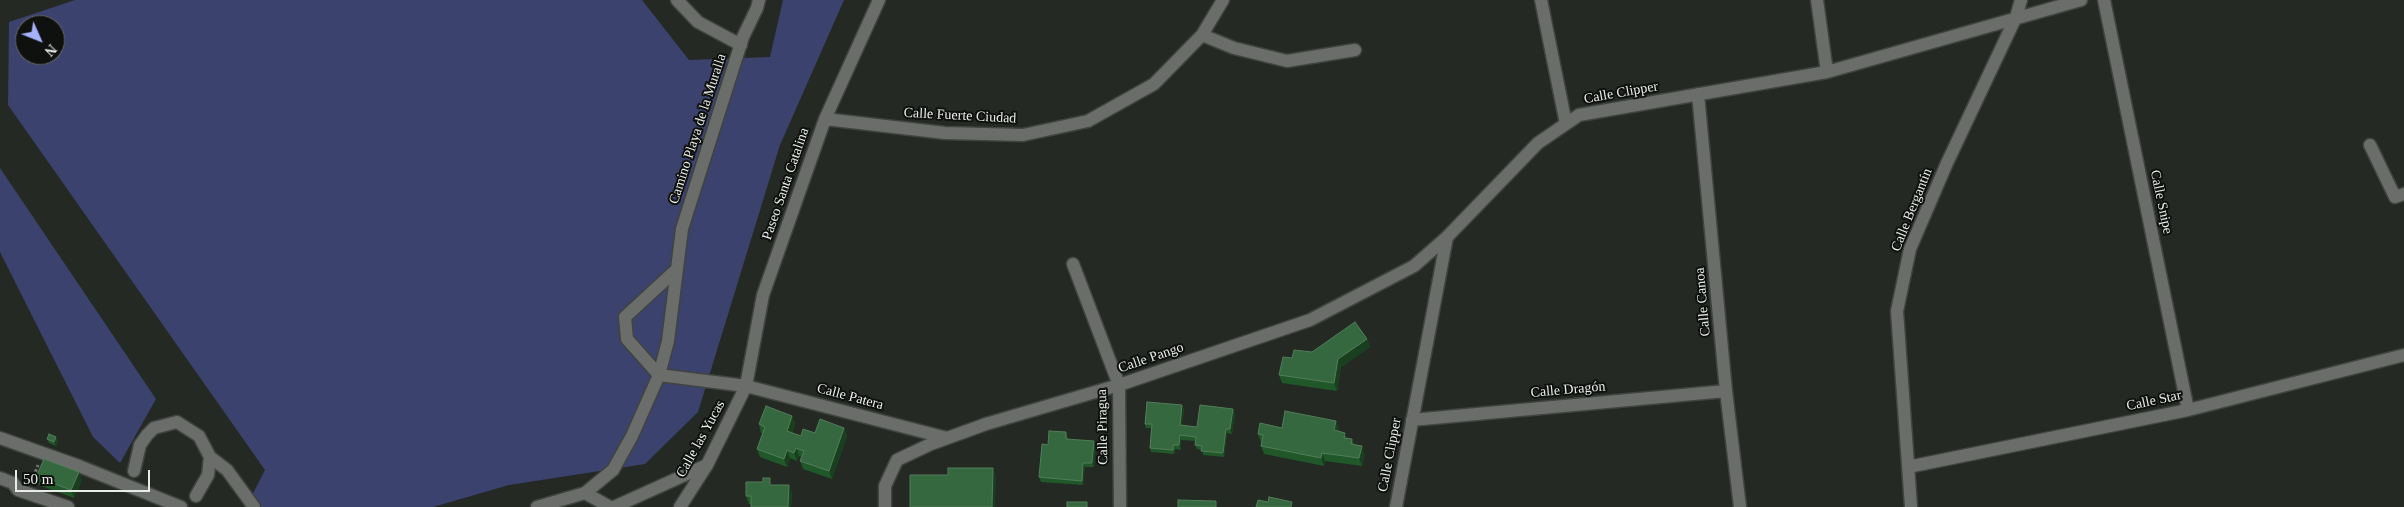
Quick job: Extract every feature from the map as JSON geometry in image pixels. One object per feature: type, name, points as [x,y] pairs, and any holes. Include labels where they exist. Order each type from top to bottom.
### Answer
[{"type":"street","points":[[677,0],[698,22],[741,45]]},
{"type":"street","points":[[691,0],[698,22]]},
{"type":"street","name":"Camino Playa de la Muralla","points":[[537,507],[584,493],[613,470],[632,436],[659,375],[668,341],[682,229],[741,45],[758,0]]},
{"type":"street","name":"Paseo Santa Catalina","points":[[746,386],[763,295],[825,118],[879,0]]},
{"type":"street","name":"Calle Fuerte Ciudad","points":[[825,118],[945,133],[1023,135],[1088,121],[1154,84],[1202,35],[1223,0]]},
{"type":"street","points":[[1541,0],[1566,124]]},
{"type":"street","points":[[1817,0],[1827,72]]},
{"type":"street","name":"Calle Bergantín","points":[[1911,507],[1897,310],[1910,249],[1947,163],[2016,17],[2021,0]]},
{"type":"street","name":"Calle Clipper","points":[[1396,507],[1447,237],[1538,143],[1579,115],[1827,72],[2081,0]]},
{"type":"street","name":"Calle Snipe","points":[[2104,0],[2188,410]]},
{"type":"street","points":[[1202,35],[1234,48],[1287,61],[1354,50]]},
{"type":"street","name":"Calle Canoa","points":[[1698,94],[1726,391],[1740,507]]},
{"type":"street","points":[[2370,145],[2395,197],[2404,194]]},
{"type":"street","name":"Calle Pango","points":[[885,507],[885,486],[897,460],[947,438],[986,424],[1119,385],[1310,320],[1414,266],[1447,237]]},
{"type":"street","name":"Calle Piragua","points":[[1073,264],[1119,385],[1120,507]]},
{"type":"street","points":[[676,270],[625,317],[627,339],[659,375],[746,386]]},
{"type":"street","name":"Calle Star","points":[[1908,466],[2188,410],[2404,355]]},
{"type":"street","name":"Calle Patera","points":[[746,386],[947,438]]},
{"type":"street","name":"Calle las Yucas","points":[[680,507],[707,465],[746,386]]},
{"type":"street","name":"Calle Dragón","points":[[1412,420],[1726,391]]},
{"type":"street","points":[[134,471],[140,445],[154,428],[167,423],[177,422],[199,436],[210,457],[227,470],[254,507]]},
{"type":"street","points":[[0,438],[181,507]]},
{"type":"street","points":[[196,496],[208,475],[210,457]]},
{"type":"street","points":[[584,493],[612,507],[707,465]]},
{"type":"street","points":[[0,478],[13,483],[23,492]]},
{"type":"street","points":[[0,487],[11,491],[23,492],[68,507]]},
{"type":"path","points":[[23,492],[42,453]]},
{"type":"shaded area","points":[[75,0],[642,0],[689,60],[770,57],[783,0],[844,0],[780,145],[698,412],[645,464],[509,485],[433,507],[246,507],[265,470],[8,105],[9,22],[15,20],[15,65],[65,65],[65,15],[30,15]]},
{"type":"shaded area","points":[[0,168],[156,399],[120,463],[93,437],[0,252]]},
{"type":"building","points":[[1355,322],[1367,339],[1338,359],[1334,383],[1279,375],[1283,357],[1292,358],[1294,350],[1312,352]]},
{"type":"building","points":[[1147,402],[1182,405],[1180,425],[1197,427],[1200,405],[1233,409],[1230,429],[1226,429],[1223,453],[1201,451],[1202,446],[1195,445],[1196,437],[1180,435],[1179,445],[1173,445],[1173,450],[1150,448],[1152,424],[1145,424]]},
{"type":"building","points":[[766,406],[792,416],[787,431],[801,436],[803,429],[815,433],[820,419],[844,428],[829,471],[800,461],[804,451],[796,448],[794,453],[787,450],[784,459],[757,449],[765,427],[759,424]]},
{"type":"building","points":[[1285,411],[1336,421],[1334,430],[1345,433],[1344,438],[1352,439],[1351,444],[1362,446],[1359,458],[1322,453],[1321,458],[1261,446],[1263,435],[1258,434],[1260,423],[1282,428]]},
{"type":"building","points":[[1049,431],[1066,432],[1066,439],[1094,441],[1092,463],[1083,463],[1082,481],[1039,477],[1042,444],[1048,445]]},
{"type":"building","points":[[49,434],[56,437],[54,442],[47,439]]},
{"type":"building","points":[[44,459],[79,472],[71,490],[36,477]]},
{"type":"building","points":[[948,468],[993,468],[992,507],[910,507],[910,475],[948,475]]},
{"type":"building","points":[[763,478],[770,478],[770,485],[789,485],[788,507],[751,507],[751,496],[746,496],[746,482],[763,482]]},
{"type":"building","points":[[1269,497],[1292,502],[1291,507],[1256,507],[1258,500],[1268,502]]},
{"type":"building","points":[[1178,500],[1216,501],[1216,507],[1178,507]]},
{"type":"building","points":[[1067,502],[1087,502],[1087,507],[1067,507]]}]
